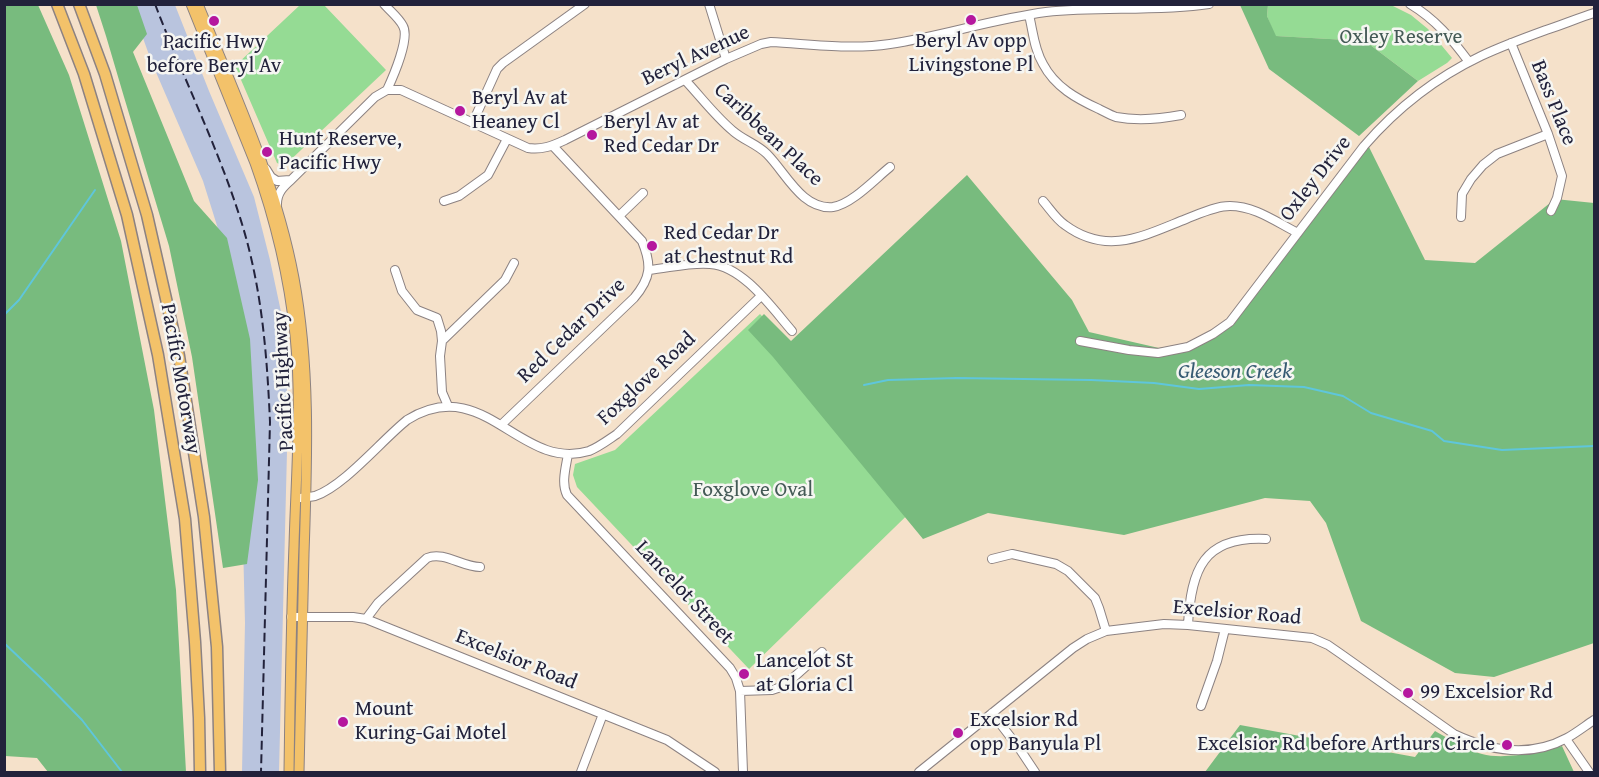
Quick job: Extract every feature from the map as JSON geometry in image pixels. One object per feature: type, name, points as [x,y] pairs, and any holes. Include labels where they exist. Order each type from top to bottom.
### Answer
[{"type":"highway","name":"Pacific Motorway","points":[[57,4],[84,74],[127,215],[158,355],[185,519],[195,642],[200,772]]},
{"type":"highway","name":"Pacific Motorway","points":[[79,4],[105,74],[147,215],[179,356],[204,517],[217,646],[220,772]]},
{"type":"main road","name":"Pacific Highway","points":[[190,4],[259,174],[287,278],[295,337],[297,402],[289,772]]},
{"type":"main road","name":"Pacific Highway","points":[[198,4],[264,165],[278,209],[294,278],[303,336],[307,414],[299,772]]},
{"type":"street","points":[[278,209],[277,196],[291,180],[375,97],[387,90],[405,38],[404,27],[384,4]]},
{"type":"street","points":[[473,122],[497,69],[585,4]]},
{"type":"street","points":[[709,4],[726,59]]},
{"type":"street","name":"Beryl Avenue","points":[[387,90],[401,90],[528,148],[543,148],[553,146],[726,59],[771,42],[871,46],[1056,11],[1172,9],[1209,4]]},
{"type":"street","points":[[1410,4],[1444,31],[1469,62]]},
{"type":"street","name":"Oxley Drive","points":[[1080,341],[1158,353],[1188,347],[1213,334],[1230,322],[1364,146],[1380,128],[1422,92],[1469,62],[1510,43],[1594,14]]},
{"type":"street","points":[[1029,15],[1035,46],[1042,63],[1051,77],[1072,95],[1114,116],[1130,119],[1181,115]]},
{"type":"street","name":"Bass Place","points":[[1510,43],[1548,134],[1562,176],[1557,198],[1551,211]]},
{"type":"street","name":"Caribbean Place","points":[[685,80],[729,127],[743,139],[766,152],[804,197],[814,204],[834,207],[851,200],[890,168]]},
{"type":"street","points":[[1461,217],[1462,194],[1483,165],[1497,154],[1548,134]]},
{"type":"street","points":[[444,201],[459,196],[488,175],[507,139]]},
{"type":"street","name":"Red Cedar Drive","points":[[501,425],[634,298],[642,288],[650,270],[642,241],[553,146]]},
{"type":"street","points":[[264,165],[271,177],[277,181],[291,180]]},
{"type":"street","points":[[619,216],[643,193]]},
{"type":"street","points":[[1043,201],[1063,224],[1083,237],[1107,242],[1136,239],[1201,213],[1228,206],[1260,213],[1298,232]]},
{"type":"street","points":[[650,270],[703,263],[722,266],[741,276],[792,331]]},
{"type":"street","points":[[442,341],[505,280],[514,264]]},
{"type":"street","points":[[395,270],[402,291],[417,310],[437,318],[442,341],[440,356],[442,392],[448,406]]},
{"type":"street","name":"Foxglove Road","points":[[295,498],[315,496],[333,486],[347,476],[406,420],[424,411],[448,406],[465,408],[483,415],[535,446],[568,454],[588,451],[617,434],[761,296]]},
{"type":"street","name":"Lancelot Street","points":[[568,454],[564,482],[567,495],[730,668],[736,678],[740,691],[743,772]]},
{"type":"street","points":[[1188,625],[1192,588],[1200,567],[1206,559],[1217,548],[1230,543],[1250,538],[1266,539]]},
{"type":"street","points":[[992,559],[1012,554],[1056,564],[1068,571],[1095,598],[1106,631]]},
{"type":"street","points":[[366,620],[378,603],[427,558],[437,555],[466,565],[480,567]]},
{"type":"street","name":"Excelsior Road","points":[[291,617],[353,617],[366,620],[675,744],[715,772]]},
{"type":"street","name":"Excelsior Road","points":[[919,772],[1087,639],[1106,631],[1164,624],[1319,640],[1454,734],[1483,746],[1509,750],[1531,750],[1566,739],[1594,720]]},
{"type":"street","points":[[1201,706],[1217,661],[1225,629]]},
{"type":"street","points":[[740,691],[772,690],[784,686],[822,652]]},
{"type":"street","points":[[992,713],[1035,772]]},
{"type":"street","points":[[581,772],[603,714]]},
{"type":"street","points":[[1566,739],[1589,772]]},
{"type":"shaded area","points":[[131,5],[175,5],[254,197],[284,326],[288,411],[279,772],[242,772],[245,623],[238,339],[219,232],[203,181],[152,63]]},
{"type":"green space","points":[[4,5],[38,5],[69,75],[121,241],[154,410],[176,590],[186,772],[48,772],[37,758],[5,756]]},
{"type":"green space","points":[[96,5],[137,5],[147,34],[133,52],[194,201],[227,238],[250,339],[258,480],[247,564],[223,568],[192,357],[169,246]]},
{"type":"green space","points":[[300,5],[324,5],[386,70],[284,166],[277,163],[235,66]]},
{"type":"green space","points":[[1240,5],[1268,5],[1267,16],[1276,36],[1365,41],[1418,81],[1359,136],[1269,69]]},
{"type":"green space","name":"Oxley Reserve","points":[[1268,5],[1391,5],[1411,15],[1428,29],[1452,58],[1418,81],[1365,41],[1275,36],[1267,16]]},
{"type":"green space","points":[[1367,143],[1425,260],[1475,263],[1555,199],[1594,203],[1594,643],[1494,677],[1455,673],[1361,621],[1326,523],[1310,501],[1265,498],[1124,535],[988,513],[923,539],[773,357],[748,330],[764,314],[791,341],[967,175],[1072,300],[1089,332],[1159,348],[1191,343],[1227,325]]},
{"type":"green space","name":"Foxglove Oval","points":[[760,314],[930,493],[749,669],[577,487],[573,475],[575,464],[615,450]]},
{"type":"green space","points":[[1240,725],[1415,757],[1435,731],[1471,750],[1491,756],[1522,755],[1562,746],[1574,772],[1205,772]]},
{"type":"waterway","points":[[4,315],[19,300],[95,190]]},
{"type":"waterway","name":"Gleeson Creek","points":[[864,385],[888,380],[957,378],[1091,380],[1154,383],[1199,389],[1249,385],[1304,387],[1343,396],[1371,413],[1432,431],[1444,441],[1502,450],[1594,446]]},
{"type":"waterway","points":[[4,643],[82,720],[122,772]]},
{"type":"railway","points":[[155,4],[233,196],[249,248],[259,298],[270,422],[261,772]]},
{"type":"place","name":"Beryl Av opp Livingstone Pl","points":[[971,20]]},
{"type":"place","name":"Pacific Hwy before Beryl Av","points":[[214,21]]},
{"type":"place","name":"Beryl Av at Heaney Cl","points":[[460,111]]},
{"type":"place","name":"Beryl Av at Red Cedar Dr","points":[[592,135]]},
{"type":"place","name":"Hunt Reserve, Pacific Hwy","points":[[267,152]]},
{"type":"place","name":"Red Cedar Dr at Chestnut Rd","points":[[652,246]]},
{"type":"place","name":"Lancelot St at Gloria Cl","points":[[744,674]]},
{"type":"place","name":"99 Excelsior Rd","points":[[1408,693]]},
{"type":"place","name":"Mount Kuring-Gai Motel","points":[[343,722]]},
{"type":"place","name":"Excelsior Rd opp Banyula Pl","points":[[958,733]]},
{"type":"place","name":"Excelsior Rd before Arthurs Circle","points":[[1507,745]]}]
